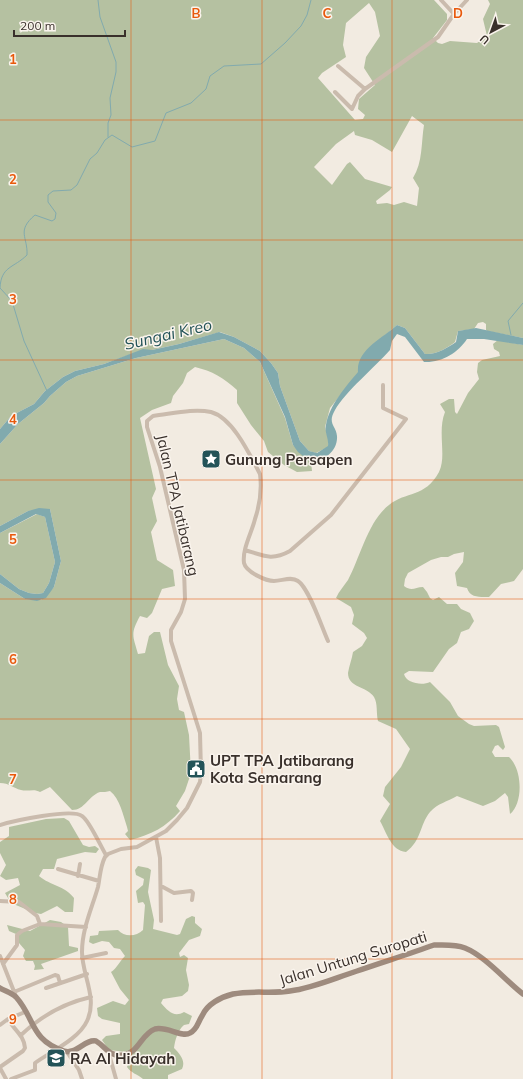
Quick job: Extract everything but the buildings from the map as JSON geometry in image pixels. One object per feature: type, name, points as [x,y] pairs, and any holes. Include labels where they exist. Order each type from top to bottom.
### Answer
[{"type":"main road","name":"Jalan Untung Suropati","points":[[109,1054],[119,1056],[133,1052],[150,1032],[155,1029],[166,1029],[190,1034],[197,1027],[202,1015],[208,1007],[233,994],[253,992],[276,993],[306,987],[434,945],[451,945],[465,948],[523,994]]},
{"type":"main road","points":[[0,988],[15,994],[32,1025],[43,1039],[67,1052],[92,1040],[98,1042],[109,1054]]},
{"type":"street","points":[[335,92],[352,109],[358,96],[365,89],[438,37],[454,14],[467,0]]},
{"type":"street","points":[[444,1],[454,14]]},
{"type":"street","points":[[338,66],[365,89]]},
{"type":"street","points":[[328,641],[311,600],[300,582],[293,579],[270,580],[251,571],[244,564],[245,550],[272,558],[284,555],[331,515],[406,419],[383,408],[383,385]]},
{"type":"street","name":"Jalan TPA Jatibarang","points":[[106,855],[121,849],[137,847],[156,837],[172,826],[187,808],[200,782],[200,733],[171,642],[171,630],[182,612],[186,599],[184,570],[160,467],[147,424],[153,416],[196,411],[212,412],[230,424],[260,474],[261,494],[256,518],[245,550]]},
{"type":"street","points":[[0,825],[51,815],[79,814],[83,816],[90,825],[106,855],[102,864],[82,945],[82,958],[87,974],[91,997],[87,1022],[77,1033],[58,1048],[35,1063],[35,1070],[11,1079]]},
{"type":"street","points":[[156,837],[160,858],[161,920]]},
{"type":"street","points":[[78,876],[80,864]]},
{"type":"street","points":[[58,869],[99,881]]},
{"type":"street","points":[[161,886],[174,893],[192,891],[192,900]]},
{"type":"street","points":[[0,901],[18,902],[37,916],[40,924]]},
{"type":"street","points":[[2,967],[17,944],[19,933],[40,924],[86,927]]},
{"type":"street","points":[[82,958],[106,953]]},
{"type":"street","points":[[0,956],[2,967],[15,994],[55,975],[58,976],[60,983]]},
{"type":"street","points":[[46,988],[87,974]]},
{"type":"street","points":[[20,1035],[32,1025],[62,1007],[91,997]]},
{"type":"street","points":[[0,1025],[8,1019],[25,1012]]},
{"type":"street","points":[[6,1079],[0,1068],[25,1050],[25,1044],[20,1035],[12,1028],[8,1019]]},
{"type":"street","points":[[67,1052],[82,1077],[77,1079]]},
{"type":"street","points":[[109,1054],[116,1079]]},
{"type":"green space","points":[[0,0],[434,0],[447,14],[447,20],[433,38],[438,43],[442,44],[450,41],[477,43],[487,36],[483,19],[490,4],[488,0],[523,0],[523,338],[487,331],[486,324],[483,322],[478,323],[474,329],[458,331],[455,342],[445,349],[425,354],[405,328],[397,325],[376,343],[359,372],[330,408],[325,427],[329,441],[328,447],[316,453],[309,451],[300,441],[280,386],[278,373],[271,363],[260,351],[234,337],[220,332],[179,344],[152,350],[143,350],[104,364],[75,371],[63,377],[45,391],[34,404],[11,416],[0,429]],"holes":[[[369,3],[375,12],[380,36],[366,57],[364,68],[375,85],[359,99],[358,109],[365,115],[363,119],[355,120],[318,78],[322,73],[346,57],[343,45],[346,23]],[[412,116],[424,125],[419,166],[413,178],[419,188],[417,206],[404,202],[394,205],[387,203],[377,204],[376,201],[392,187],[365,179],[350,162],[332,185],[314,167],[336,144],[354,131],[355,135],[372,140],[392,152]]]},
{"type":"green space","points":[[224,339],[244,348],[260,362],[285,418],[293,445],[311,462],[312,471],[297,472],[284,465],[268,452],[264,441],[251,425],[237,403],[237,390],[218,376],[195,367],[187,373],[183,383],[173,396],[171,403],[152,410],[140,418],[156,489],[152,498],[157,521],[151,532],[157,560],[173,570],[175,586],[162,589],[152,613],[147,618],[140,616],[133,635],[138,654],[145,653],[149,636],[154,632],[160,632],[168,665],[179,686],[177,699],[179,710],[184,712],[189,735],[191,773],[185,791],[176,806],[180,811],[158,830],[145,836],[130,840],[125,834],[128,831],[121,808],[116,798],[110,791],[100,792],[92,796],[80,808],[72,810],[50,787],[40,792],[35,790],[26,791],[0,783],[0,583],[25,599],[41,600],[54,587],[61,561],[50,509],[28,511],[0,526],[0,444],[18,424],[44,403],[66,382],[77,376],[136,358]]},
{"type":"green space","points":[[498,340],[523,345],[523,569],[514,581],[501,584],[489,597],[470,594],[467,588],[457,586],[455,573],[463,562],[464,552],[431,560],[408,573],[404,586],[411,589],[423,587],[433,600],[439,597],[447,604],[457,604],[461,609],[470,613],[474,621],[469,629],[461,632],[457,643],[449,649],[433,672],[409,671],[404,674],[405,677],[411,682],[423,684],[430,682],[450,702],[458,716],[469,724],[474,726],[496,725],[499,727],[505,747],[503,750],[498,745],[495,746],[492,752],[495,757],[509,757],[514,763],[519,778],[519,795],[517,803],[510,814],[508,797],[505,793],[495,801],[483,806],[457,796],[443,803],[436,807],[426,817],[418,838],[406,852],[396,848],[380,821],[390,804],[383,796],[385,787],[401,767],[410,749],[396,729],[378,721],[376,703],[371,693],[351,682],[349,678],[348,673],[353,652],[362,646],[367,638],[364,633],[352,624],[354,615],[351,607],[336,598],[348,580],[375,520],[389,505],[422,490],[434,480],[439,472],[442,459],[442,428],[445,412],[440,404],[449,399],[454,399],[455,412],[457,414],[468,393],[479,379],[477,372],[478,363],[482,360],[500,356],[499,352],[494,349],[493,344]]},
{"type":"green space","points":[[37,514],[45,517],[55,562],[49,583],[43,593],[37,594],[19,589],[0,574],[0,533]]},
{"type":"green space","points":[[64,818],[69,821],[83,845],[89,847],[95,846],[99,849],[96,853],[85,852],[57,859],[54,869],[43,869],[39,876],[66,890],[74,898],[73,912],[65,912],[57,906],[41,914],[11,903],[5,893],[20,885],[18,878],[6,880],[0,876],[6,865],[0,853],[0,842],[9,836],[9,827],[46,819]]},
{"type":"green space","points":[[138,866],[151,870],[148,892],[154,920],[153,929],[177,935],[180,934],[186,919],[192,916],[195,917],[195,923],[202,929],[200,936],[189,940],[179,953],[180,957],[184,955],[188,958],[186,970],[189,985],[188,991],[182,996],[163,999],[161,1003],[171,1013],[180,1014],[184,1012],[192,1016],[189,1024],[184,1025],[180,1030],[174,1045],[174,1048],[183,1060],[182,1069],[168,1075],[168,1079],[143,1079],[130,1071],[127,1067],[130,1059],[126,1052],[109,1050],[102,1040],[106,1036],[120,1034],[120,1023],[102,1019],[98,1016],[97,1008],[113,1001],[125,1005],[129,1000],[120,989],[111,972],[125,956],[120,949],[114,948],[109,942],[102,941],[93,944],[89,942],[90,936],[98,935],[99,931],[118,930],[123,934],[134,935],[143,930],[145,905],[143,902],[138,903],[136,891],[143,885],[144,879],[136,875],[135,870]]},
{"type":"green space","points":[[50,920],[61,922],[68,927],[69,946],[78,948],[78,951],[41,964],[44,969],[34,970],[35,966],[33,961],[26,961],[23,956],[25,950],[19,943],[16,934],[9,931],[7,925],[30,931]]},
{"type":"water","points":[[397,325],[405,328],[425,354],[445,349],[456,342],[458,331],[476,328],[523,338],[523,345],[484,339],[467,339],[459,349],[443,359],[424,362],[405,337],[397,334],[392,341],[390,350],[346,395],[335,410],[332,421],[337,436],[337,441],[333,451],[321,460],[311,462],[298,452],[293,445],[285,417],[260,362],[244,348],[224,339],[136,358],[77,376],[66,382],[44,403],[18,424],[0,444],[0,429],[11,416],[34,404],[45,391],[63,377],[75,371],[104,364],[143,349],[152,350],[179,344],[219,332],[234,337],[260,351],[271,363],[278,373],[280,386],[300,441],[309,451],[317,453],[328,446],[326,428],[328,418],[334,404],[358,372],[361,357],[372,345]]},
{"type":"water","points":[[39,508],[50,509],[61,561],[54,587],[46,598],[37,601],[25,599],[0,583],[0,574],[19,589],[29,593],[43,593],[49,583],[55,562],[45,517],[36,514],[0,533],[0,526],[28,511]]},
{"type":"waterway","points":[[98,0],[100,17],[116,62],[116,72],[110,98],[111,115],[108,123],[108,137]]},
{"type":"waterway","points":[[47,391],[24,341],[12,301],[0,288],[3,275],[6,271],[27,255],[24,234],[26,225],[35,215],[52,221],[55,219],[56,213],[48,202],[48,195],[53,191],[71,190],[77,185],[90,159],[97,153],[105,140],[112,135],[132,147],[155,141],[166,113],[191,103],[206,89],[210,76],[224,66],[261,64],[285,43],[301,26],[307,15],[311,0]]},
{"type":"waterway","points":[[511,335],[508,321],[523,303]]},
{"type":"place","name":"Gunung Persapen","points":[[211,459]]},
{"type":"place","name":"UPT TPA Jatibarang Kota Semarang","points":[[196,769]]},
{"type":"place","name":"RA Al Hidayah","points":[[56,1058]]},
{"type":"water label","name":"Sungai Kreo","points":[[168,334]]}]
